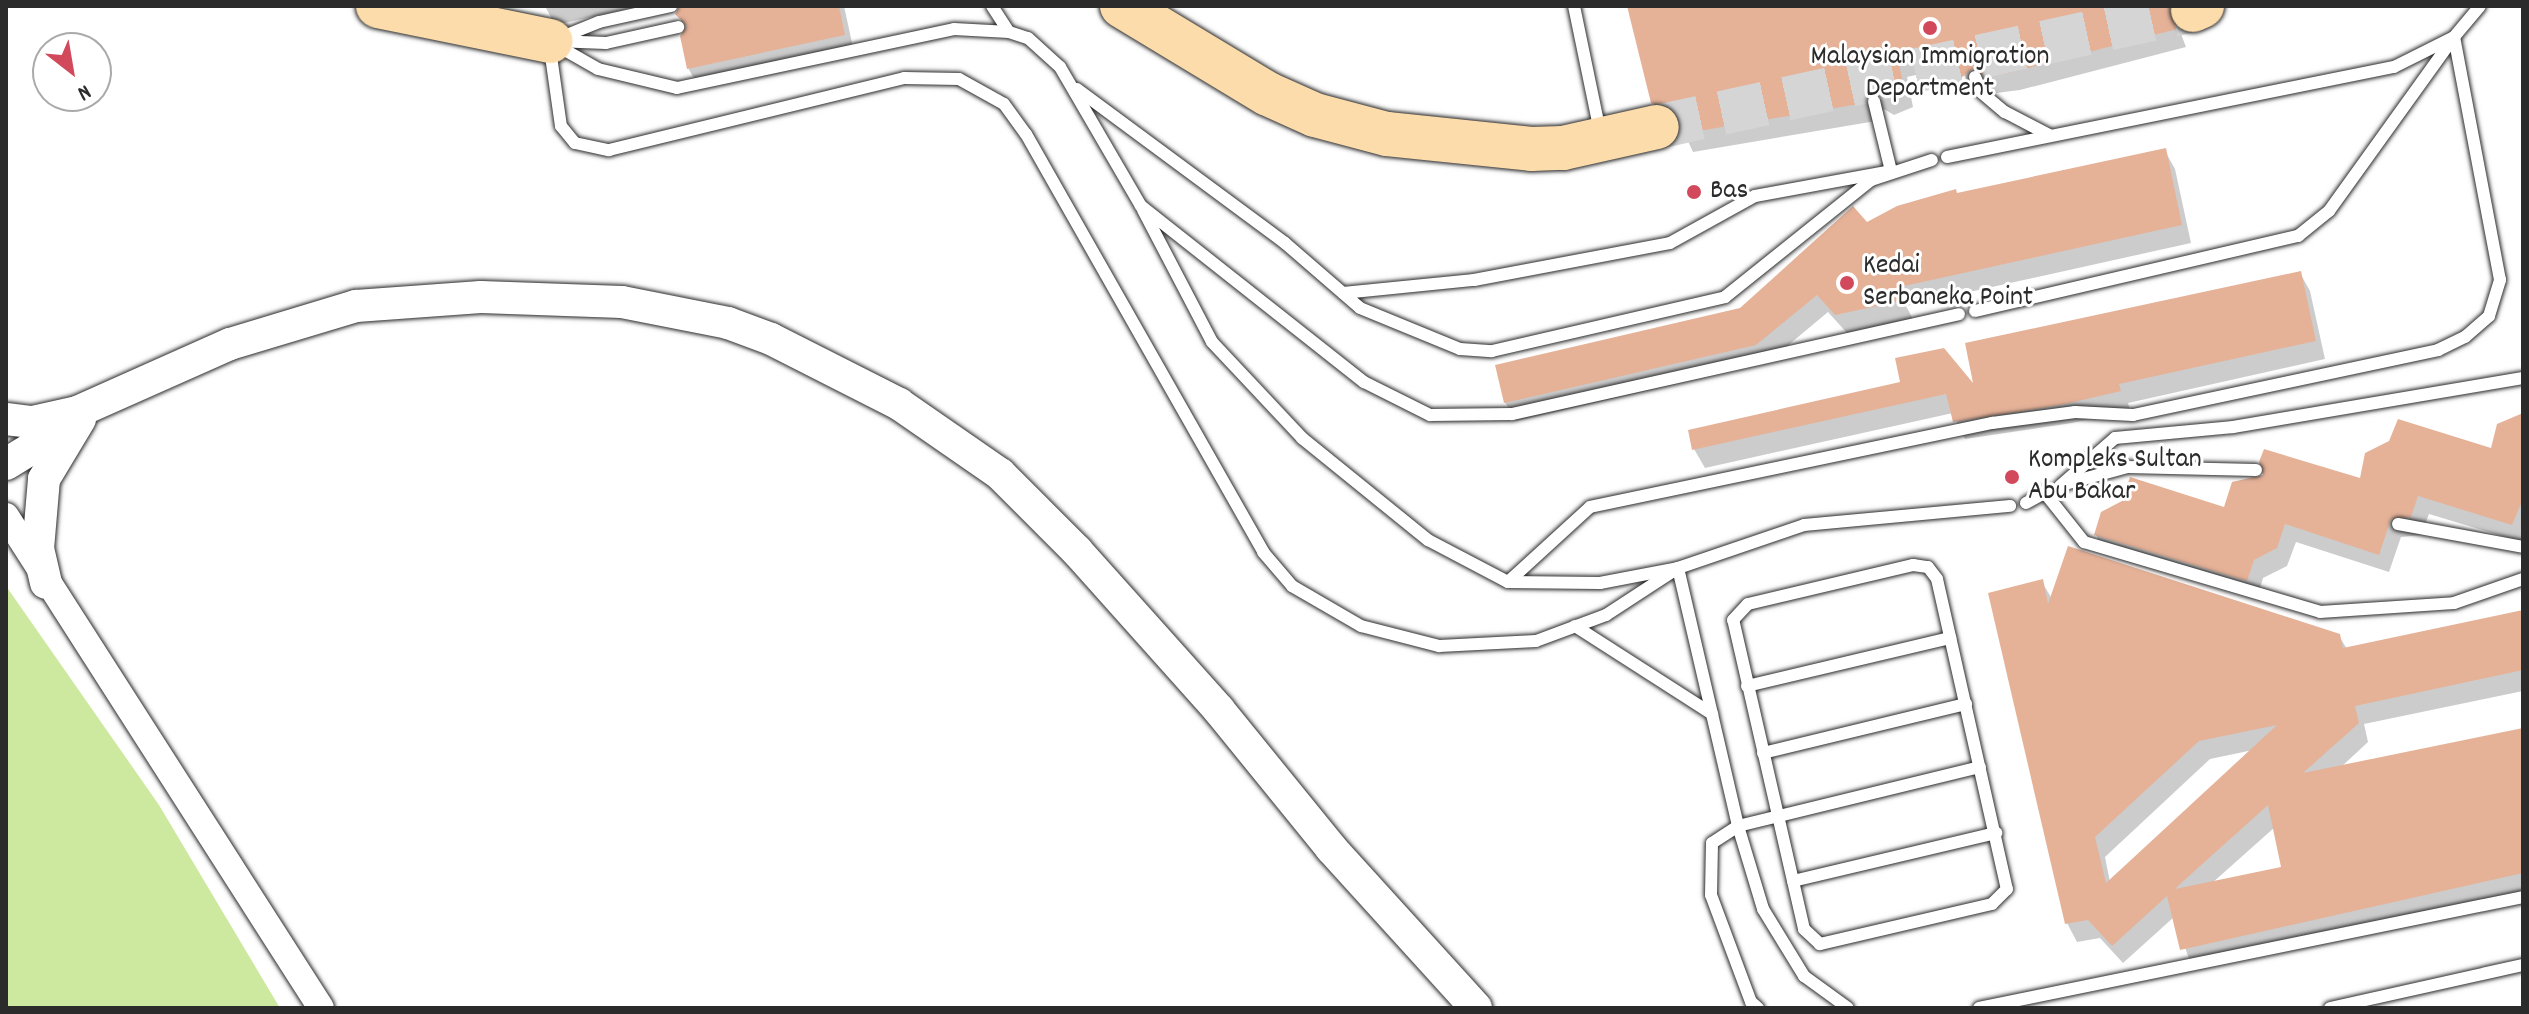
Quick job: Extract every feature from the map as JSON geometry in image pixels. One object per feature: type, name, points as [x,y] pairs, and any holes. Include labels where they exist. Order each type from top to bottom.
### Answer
[{"type":"highway","points":[[378,6],[550,41]]},
{"type":"highway","points":[[1122,6],[1229,75],[1350,126],[1502,149],[1563,148],[1657,127]]},
{"type":"street","points":[[6,464],[125,393],[230,344],[356,306],[481,297],[557,298],[666,308],[728,323],[833,367],[899,404],[1000,474],[1219,710],[1331,848],[1476,1008]]},
{"type":"street","points":[[6,419],[47,419],[125,393]]},
{"type":"street","points":[[46,583],[38,537],[44,479],[80,419]]},
{"type":"street","points":[[6,516],[46,583],[321,1008]]},
{"type":"lane","points":[[550,41],[599,22],[671,6]]},
{"type":"lane","points":[[992,6],[1009,32]]},
{"type":"lane","points":[[1574,6],[1602,139]]},
{"type":"lane","points":[[1975,311],[2298,236],[2329,211],[2454,37],[2480,6]]},
{"type":"lane","points":[[550,41],[606,43],[678,27]]},
{"type":"lane","points":[[550,41],[598,69],[677,88],[954,29],[1009,32],[1037,47],[1071,84],[1285,243],[1360,308],[1460,349],[1492,351],[1725,297],[1871,180],[1891,171]]},
{"type":"lane","points":[[1947,157],[2394,67],[2454,37]]},
{"type":"lane","points":[[1508,582],[1590,507],[1992,423],[2075,412],[2133,415],[2438,350],[2465,337],[2489,316],[2500,280],[2454,37]]},
{"type":"lane","points":[[550,41],[561,126],[575,143],[609,150],[904,78],[959,79],[1004,104],[1026,134],[1263,552],[1292,586],[1361,626],[1439,646],[1536,641],[1606,615],[1678,568]]},
{"type":"lane","points":[[1975,77],[1982,93],[2005,112],[2049,135]]},
{"type":"lane","points":[[1071,84],[1141,206],[1212,342],[1302,438],[1428,540],[1508,582],[1600,583],[1678,568],[1804,525],[2010,506]]},
{"type":"lane","points":[[1874,101],[1891,171]]},
{"type":"lane","points":[[1343,293],[1474,280],[1670,243],[1755,196],[1891,171],[1932,160]]},
{"type":"lane","points":[[1141,206],[1364,382],[1430,415],[1512,414],[1959,314]]},
{"type":"lane","points":[[2060,486],[2115,438],[2233,427],[2523,378]]},
{"type":"lane","points":[[2026,503],[2060,486],[2127,467],[2256,470]]},
{"type":"lane","points":[[2045,493],[2084,542],[2320,612],[2454,603],[2523,579]]},
{"type":"lane","points":[[2398,524],[2523,547]]},
{"type":"lane","points":[[1913,565],[1928,567],[1937,579],[2007,881],[1999,901],[1842,940],[1820,944],[1807,936],[1747,686],[1733,628],[1741,607],[1913,565]]},
{"type":"lane","points":[[1678,568],[1738,826],[1763,909],[1804,976],[1848,1008]]},
{"type":"lane","points":[[1575,626],[1712,714]]},
{"type":"lane","points":[[1747,686],[1950,638]]},
{"type":"lane","points":[[1763,753],[1966,704]]},
{"type":"lane","points":[[1758,1008],[1751,1002],[1711,895],[1712,843],[1738,826],[1980,767]]},
{"type":"lane","points":[[1793,881],[1996,833]]},
{"type":"lane","points":[[1979,1008],[2523,897]]},
{"type":"lane","points":[[2330,1008],[2523,965]]},
{"type":"green space","points":[[6,586],[159,805],[280,1008],[6,1008]]},
{"type":"building","points":[[680,6],[839,6],[845,35],[687,69],[680,36],[687,26],[675,14]]},
{"type":"building","points":[[1627,6],[2169,6],[2177,29],[2009,73],[1984,75],[1972,69],[1961,78],[1954,46],[1898,59],[1904,88],[1882,98],[1873,92],[1865,103],[1681,134],[1676,111],[1651,103]]},
{"type":"building","points":[[2166,148],[2182,225],[1895,288],[1905,300],[1835,315],[1817,295],[1756,345],[1504,403],[1495,365],[1740,308],[1853,206],[1867,222],[1897,206],[1956,189],[1957,193]]},
{"type":"building","points":[[2301,271],[2316,341],[2119,384],[2121,391],[2061,405],[1953,422],[1946,394],[1692,450],[1688,430],[1900,382],[1895,358],[1944,348],[1973,383],[1965,343]]},
{"type":"building","name":"Kompleks Sultan Abu Bakar","points":[[2523,413],[2523,499],[2512,525],[2418,496],[2411,517],[2391,519],[2379,555],[2285,524],[2277,548],[2254,560],[2247,581],[2094,535],[2101,512],[2122,501],[2130,477],[2224,507],[2232,482],[2263,475],[2259,462],[2264,449],[2360,478],[2365,453],[2389,441],[2398,419],[2491,448],[2497,424]]},
{"type":"building","points":[[2068,546],[2340,634],[2343,648],[2523,610],[2523,670],[2355,706],[2359,723],[2303,773],[2523,728],[2523,873],[2180,950],[2167,896],[2112,946],[2088,920],[2065,924],[1988,593],[2043,579],[2048,604]],"holes":[[[2277,725],[2106,883],[2095,837],[2199,741]],[[2268,805],[2281,867],[2175,889],[2179,885]]]},
{"type":"tunnel","points":[[1657,127],[2193,10]]},
{"type":"place","name":"Malaysian Immigration Department","points":[[1930,28]]},
{"type":"place","name":"Bas","points":[[1694,192]]},
{"type":"place","name":"Kedai Serbaneka Point","points":[[1847,283]]},
{"type":"place","name":"Kompleks Sultan Abu Bakar","points":[[2012,477]]}]
